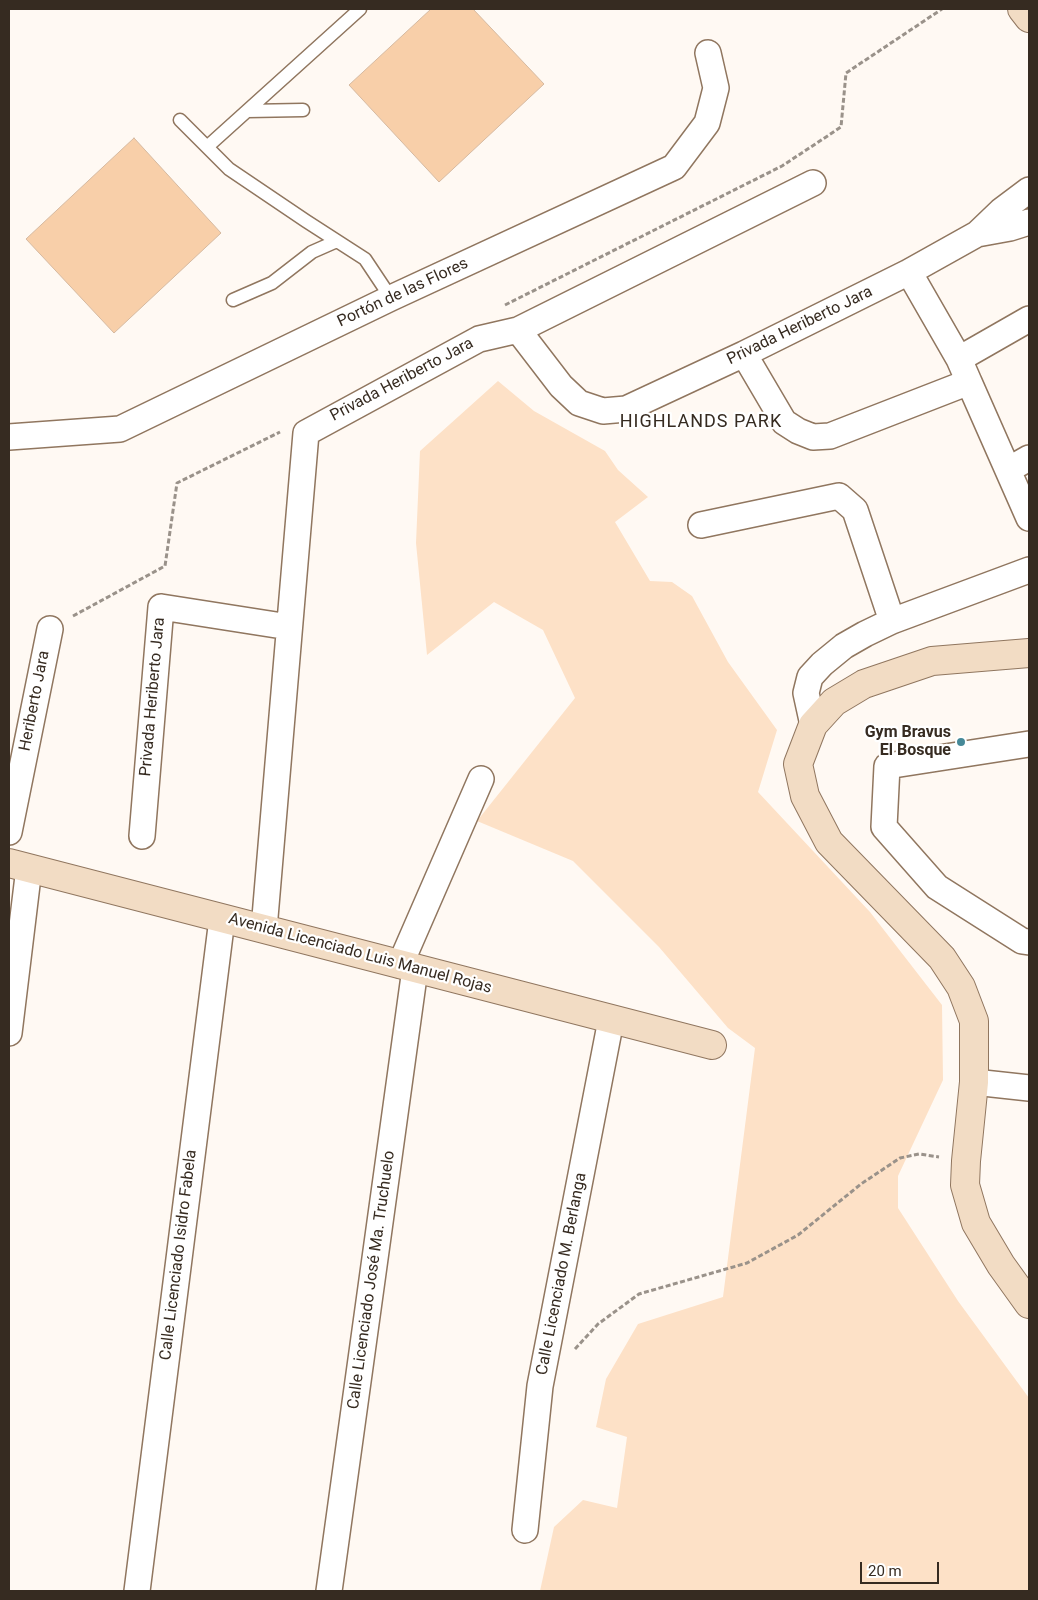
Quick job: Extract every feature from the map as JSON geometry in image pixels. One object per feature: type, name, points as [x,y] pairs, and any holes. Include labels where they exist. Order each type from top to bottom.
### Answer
[{"type":"main road","points":[[1022,9],[1029,18]]},
{"type":"main road","points":[[1029,653],[932,661],[864,684],[834,702],[814,725],[798,764],[805,796],[829,842],[942,958],[961,987],[974,1022],[974,1082],[965,1185],[976,1223],[1001,1265],[1029,1304]]},
{"type":"main road","name":"Avenida Licenciado Luis Manuel Rojas","points":[[19,866],[712,1045]]},
{"type":"street","name":"Portón de las Flores","points":[[9,437],[120,429],[391,298],[674,167],[707,122],[716,88],[708,53]]},
{"type":"street","points":[[518,330],[813,183]]},
{"type":"street","name":"Privada Heriberto Jara","points":[[142,836],[161,607],[289,627],[306,433],[479,339],[518,330],[561,386],[579,403],[603,411],[626,409],[744,354],[910,272],[977,234],[1029,190]]},
{"type":"street","name":"Privada Heriberto Jara","points":[[977,234],[1010,228],[1029,222]]},
{"type":"street","points":[[910,272],[959,359],[1029,518]]},
{"type":"street","points":[[959,359],[1029,319]]},
{"type":"street","points":[[744,354],[784,422],[798,431],[813,437],[830,436],[969,382]]},
{"type":"street","points":[[1008,470],[1029,458]]},
{"type":"street","points":[[701,525],[839,496],[855,510],[892,622]]},
{"type":"street","points":[[814,725],[806,693],[810,677],[822,664],[844,646],[892,622],[1029,570]]},
{"type":"street","points":[[264,929],[289,627]]},
{"type":"street","name":"Heriberto Jara","points":[[9,832],[50,628]]},
{"type":"street","points":[[1029,744],[887,766],[884,827],[937,887],[1022,941],[1029,942]]},
{"type":"street","name":"Calle Licenciado José Ma. Truchuelo","points":[[329,1591],[407,967],[481,779]]},
{"type":"street","points":[[9,1034],[19,866]]},
{"type":"street","name":"Calle Licenciado Isidro Fabela","points":[[137,1591],[222,918]]},
{"type":"street","name":"Calle Licenciado M. Berlanga","points":[[525,1530],[540,1386],[611,1020]]},
{"type":"street","points":[[974,1082],[1029,1088]]},
{"type":"lane","points":[[208,147],[360,9]]},
{"type":"lane","points":[[247,111],[303,110]]},
{"type":"lane","points":[[180,120],[229,169],[366,259],[391,298]]},
{"type":"lane","points":[[233,300],[272,283],[312,252],[337,241]]},
{"type":"path","points":[[572,1352],[598,1324],[640,1294],[747,1263],[798,1235],[861,1184],[900,1158],[919,1154],[966,1161]]},
{"type":"shaded area","points":[[498,381],[534,411],[605,451],[618,470],[648,497],[615,522],[650,581],[672,582],[692,596],[728,662],[777,730],[758,792],[870,912],[942,1005],[943,1080],[898,1176],[898,1208],[958,1301],[1029,1398],[1029,1591],[540,1591],[554,1527],[583,1500],[617,1508],[627,1437],[596,1427],[606,1379],[638,1324],[723,1297],[755,1048],[728,1028],[659,947],[573,861],[477,821],[575,698],[543,630],[494,602],[427,655],[416,543],[420,451]]},
{"type":"building","points":[[431,9],[473,9],[544,84],[439,182],[349,85]]},
{"type":"building","points":[[134,138],[221,233],[114,333],[26,239]]},
{"type":"place","name":"Gym Bravus El Bosque","points":[[961,742]]},
{"type":"district","name":"HIGHLANDS PARK","points":[[701,422]]}]
